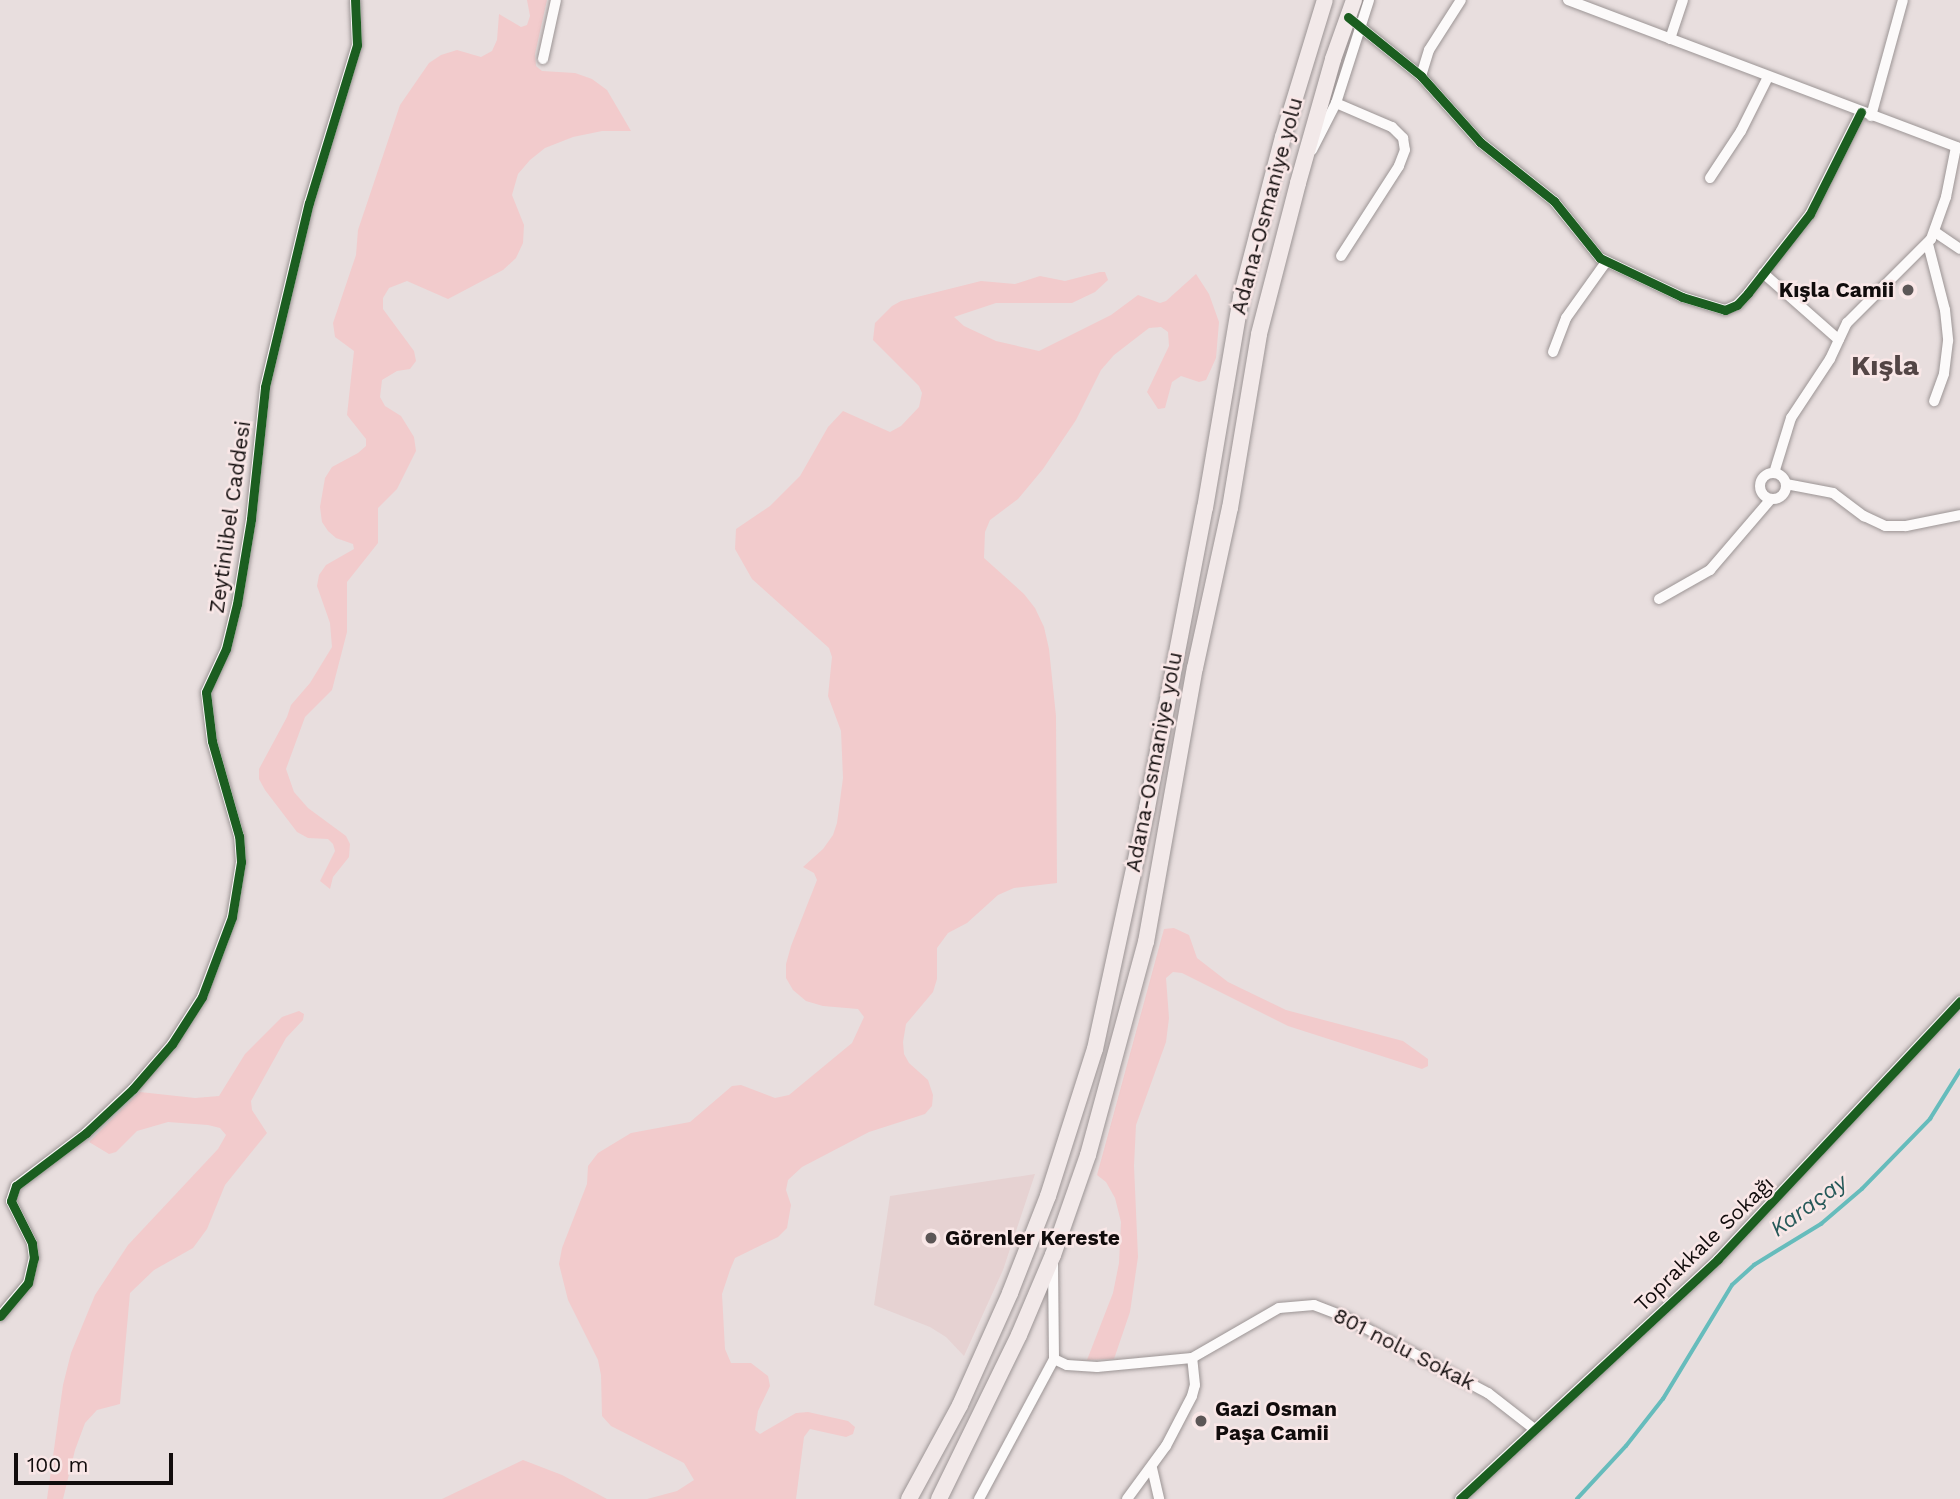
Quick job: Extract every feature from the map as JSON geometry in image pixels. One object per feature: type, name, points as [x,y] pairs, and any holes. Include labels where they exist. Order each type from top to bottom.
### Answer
[{"type":"highway","name":"Adana-Osmaniye yolu","points":[[909,1499],[960,1405],[1010,1293],[1048,1196],[1095,1049],[1147,808],[1205,508],[1241,297],[1283,137],[1325,0]]},
{"type":"highway","name":"Adana-Osmaniye yolu","points":[[939,1499],[1019,1335],[1053,1255],[1088,1155],[1146,942],[1195,668],[1230,508],[1259,334],[1303,164],[1355,22],[1354,0]]},
{"type":"street","name":"Zeytinlibel Caddesi","points":[[0,1316],[28,1283],[34,1258],[32,1244],[11,1201],[16,1186],[86,1133],[133,1089],[172,1044],[202,997],[232,917],[241,862],[239,836],[212,741],[206,692],[226,649],[237,604],[251,519],[265,387],[316,176],[357,45],[355,0]]},
{"type":"street","points":[[543,59],[556,0]]},
{"type":"street","points":[[1303,164],[1336,103],[1355,22],[1369,0]]},
{"type":"street","points":[[1421,76],[1430,50],[1461,0]]},
{"type":"street","points":[[1568,0],[1958,148],[1935,232],[1928,244],[1854,314],[1830,359],[1791,418],[1774,473]]},
{"type":"street","points":[[1670,39],[1683,0]]},
{"type":"street","points":[[1355,22],[1421,76],[1466,129],[1554,201],[1591,251],[1606,262],[1682,297],[1725,310],[1738,305],[1817,202],[1866,114],[1903,0]]},
{"type":"street","points":[[1710,178],[1747,121],[1768,77]]},
{"type":"street","points":[[1336,103],[1392,127],[1404,138],[1405,150],[1399,166],[1340,256]]},
{"type":"street","points":[[1949,183],[1960,189]]},
{"type":"street","points":[[1935,232],[1960,249]]},
{"type":"street","points":[[1928,244],[1943,303],[1948,341],[1944,374],[1934,401]]},
{"type":"street","points":[[1553,352],[1566,318],[1606,262]]},
{"type":"street","points":[[1763,273],[1839,340]]},
{"type":"street","points":[[1659,599],[1710,570],[1770,500],[1782,496],[1786,484],[1782,477],[1774,473],[1765,475],[1760,482],[1760,491],[1770,500]]},
{"type":"street","points":[[1786,484],[1833,494],[1864,516],[1885,526],[1906,526],[1960,515]]},
{"type":"street","name":"Toprakkale Sokağı","points":[[1460,1499],[1718,1259],[1960,1001]]},
{"type":"street","points":[[979,1499],[1054,1359],[1053,1255]]},
{"type":"street","name":"801 nolu Sokak","points":[[1192,1358],[1279,1308],[1314,1305],[1343,1316],[1481,1388],[1533,1429]]},
{"type":"street","points":[[1054,1359],[1082,1367],[1192,1358],[1195,1385],[1192,1396],[1153,1468],[1127,1499]]},
{"type":"street","points":[[1153,1468],[1159,1499]]},
{"type":"shaded area","points":[[527,0],[547,0],[535,54],[536,66],[542,71],[575,73],[592,79],[607,90],[631,131],[602,131],[573,137],[545,148],[530,160],[518,174],[512,195],[524,225],[523,243],[516,258],[503,270],[448,299],[407,281],[389,288],[383,298],[383,309],[414,351],[416,361],[410,369],[397,371],[382,380],[380,397],[385,406],[401,416],[414,437],[416,451],[397,489],[378,508],[378,543],[347,582],[347,632],[332,690],[305,717],[286,769],[294,792],[308,808],[346,836],[350,844],[349,857],[333,877],[330,889],[320,881],[335,851],[333,844],[328,839],[308,838],[297,832],[265,790],[259,779],[259,769],[291,705],[310,683],[332,647],[330,623],[317,586],[319,575],[326,565],[354,549],[353,544],[336,538],[328,531],[322,522],[320,507],[325,478],[332,467],[366,446],[366,439],[347,415],[354,351],[335,337],[333,323],[356,255],[358,230],[400,105],[429,63],[441,55],[457,50],[481,57],[492,51],[497,40],[499,14],[521,27],[527,25],[530,16]]},
{"type":"shaded area","points":[[1105,272],[1108,280],[1095,292],[1072,303],[996,303],[954,317],[964,326],[996,341],[1039,351],[1111,315],[1138,295],[1160,303],[1166,301],[1196,274],[1209,294],[1219,322],[1216,358],[1206,380],[1199,382],[1181,376],[1172,382],[1165,408],[1158,409],[1147,392],[1169,346],[1168,332],[1161,327],[1149,328],[1114,355],[1101,370],[1076,420],[1043,469],[1018,499],[990,520],[985,532],[984,558],[1024,594],[1035,608],[1044,627],[1049,649],[1056,716],[1057,883],[1014,888],[998,895],[967,923],[948,933],[937,948],[937,979],[933,992],[906,1024],[903,1042],[904,1054],[909,1063],[928,1080],[933,1095],[932,1106],[925,1114],[869,1132],[802,1167],[788,1180],[786,1190],[791,1205],[787,1228],[778,1237],[735,1258],[730,1270],[722,1294],[725,1349],[731,1363],[751,1363],[768,1376],[770,1386],[758,1411],[755,1430],[760,1434],[796,1413],[808,1412],[848,1421],[855,1427],[853,1434],[846,1437],[810,1429],[804,1437],[796,1499],[647,1499],[677,1491],[694,1480],[684,1463],[611,1426],[602,1416],[598,1360],[568,1300],[559,1264],[562,1248],[587,1184],[588,1166],[598,1153],[631,1133],[690,1122],[732,1086],[741,1085],[775,1098],[789,1095],[852,1043],[864,1017],[858,1009],[823,1006],[806,1001],[793,990],[786,978],[786,964],[791,946],[817,880],[814,873],[803,867],[823,849],[833,835],[837,823],[843,778],[841,731],[828,696],[832,657],[829,648],[752,579],[735,549],[736,529],[770,506],[800,476],[828,427],[843,411],[890,432],[901,426],[919,407],[922,393],[919,386],[873,340],[875,323],[892,306],[901,301],[981,281],[1015,284],[1040,276],[1065,281]]},
{"type":"shaded area","points":[[1174,928],[1189,935],[1197,958],[1228,982],[1286,1010],[1403,1041],[1428,1059],[1428,1066],[1422,1069],[1288,1026],[1182,973],[1173,972],[1166,978],[1169,1018],[1166,1042],[1136,1125],[1134,1166],[1138,1257],[1130,1312],[1114,1359],[1087,1360],[1113,1293],[1119,1263],[1121,1222],[1115,1198],[1106,1182],[1097,1175],[1164,929]]},
{"type":"shaded area","points":[[299,1011],[304,1014],[303,1020],[286,1038],[251,1101],[252,1110],[267,1133],[225,1185],[207,1229],[193,1248],[154,1270],[130,1293],[120,1404],[97,1410],[85,1423],[63,1499],[47,1499],[63,1385],[71,1353],[95,1295],[128,1245],[218,1149],[226,1135],[220,1128],[208,1125],[168,1122],[137,1131],[116,1152],[109,1154],[89,1142],[140,1092],[195,1098],[219,1096],[245,1054],[282,1017]]},
{"type":"shaded area","points":[[1035,1174],[1003,1270],[964,1356],[946,1337],[930,1327],[874,1305],[890,1196]]},
{"type":"shaded area","points":[[523,1460],[562,1475],[607,1499],[442,1499]]},
{"type":"waterway","name":"Karaçay","points":[[1577,1499],[1626,1446],[1663,1399],[1732,1285],[1754,1265],[1821,1224],[1862,1189],[1930,1119],[1960,1071]]},
{"type":"cycle path","points":[[0,1316],[28,1283],[34,1258],[32,1243],[11,1201],[16,1186],[86,1133],[133,1089],[172,1044],[202,997],[232,917],[241,862],[239,836],[212,741],[206,692],[226,649],[237,604],[251,519],[265,387],[309,203],[357,45],[355,0]]},
{"type":"cycle path","points":[[1348,17],[1421,76],[1480,142],[1554,201],[1600,258],[1682,297],[1725,310],[1737,305],[1748,293],[1810,214],[1861,112]]},
{"type":"cycle path","points":[[1460,1499],[1718,1259],[1960,1001]]},
{"type":"place","name":"Kışla Camii","points":[[1908,290]]},
{"type":"place","name":"Görenler Kereste","points":[[931,1238]]},
{"type":"place","name":"Gazi Osman Paşa Camii","points":[[1201,1421]]},
{"type":"district","name":"Kışla","points":[[1885,366]]}]
